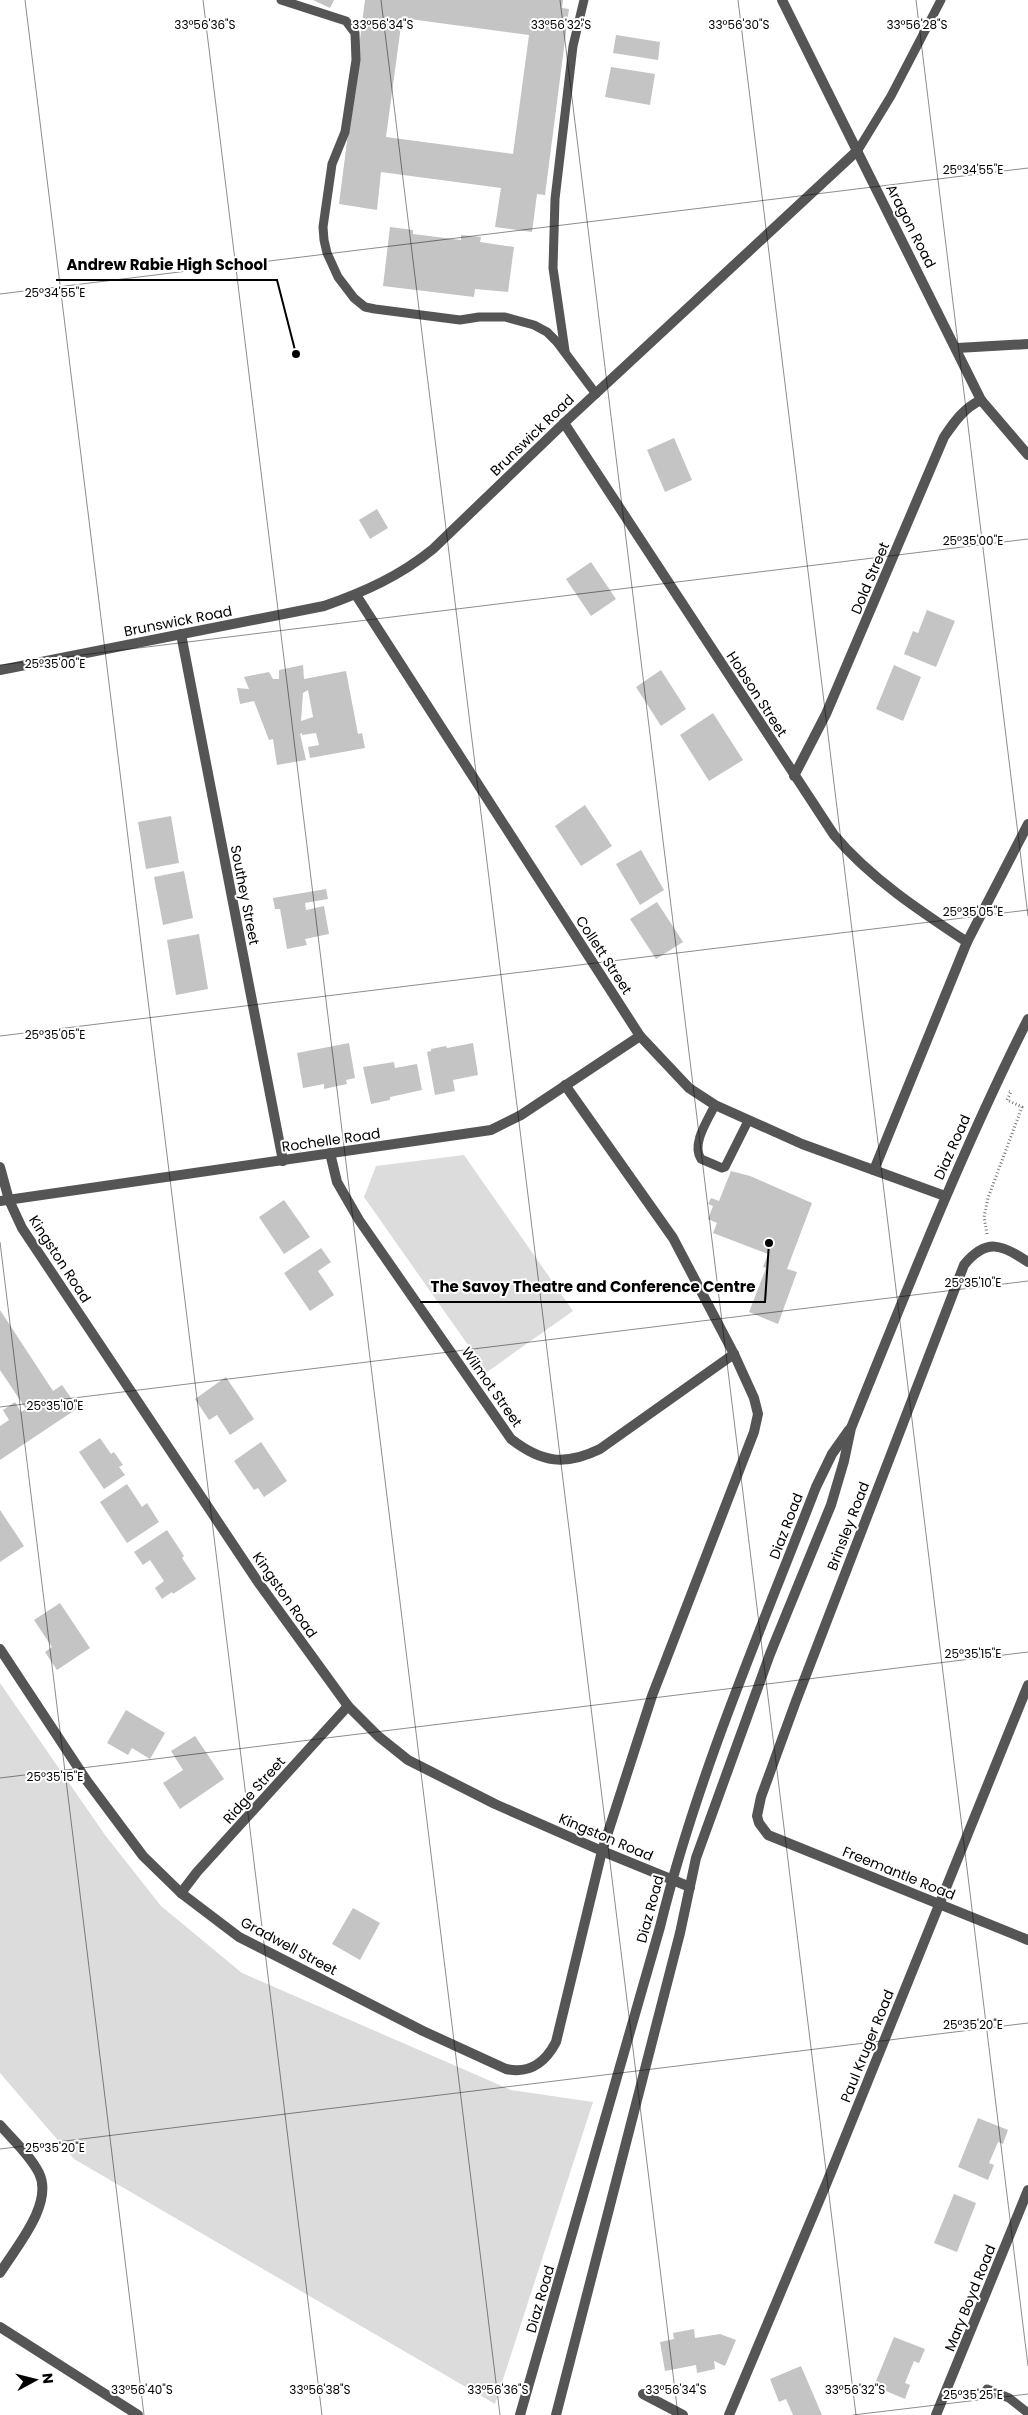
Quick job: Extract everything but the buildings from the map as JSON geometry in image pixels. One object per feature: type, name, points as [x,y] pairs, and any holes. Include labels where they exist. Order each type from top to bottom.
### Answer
[{"type":"street","name":"Aragon Road","points":[[782,0],[957,348],[981,400],[1028,455]]},
{"type":"street","name":"Brunswick Road","points":[[0,670],[324,606],[356,595],[412,566],[433,549],[564,423],[858,150]]},
{"type":"street","points":[[957,348],[1028,344]]},
{"type":"street","name":"Dold Street","points":[[794,776],[826,714],[944,436],[959,415],[970,405],[981,400]]},
{"type":"street","name":"Hobson Street","points":[[564,423],[794,776],[851,855],[922,912],[967,942]]},
{"type":"street","name":"Collett Street","points":[[356,595],[640,1036],[674,1074],[689,1088],[715,1105],[748,1121],[945,1196]]},
{"type":"street","name":"Southey Street","points":[[181,634],[283,1161]]},
{"type":"street","points":[[874,1170],[967,942],[1028,824]]},
{"type":"street","name":"Diaz Road","points":[[556,2415],[696,1858],[741,1731],[831,1504],[844,1462],[851,1428],[945,1196],[1028,1019]]},
{"type":"street","name":"Rochelle Road","points":[[4,1200],[491,1130],[521,1115],[640,1036]]},
{"type":"street","points":[[565,1085],[673,1238],[734,1354],[757,1406],[757,1423],[652,1696],[602,1851]]},
{"type":"street","name":"Wilmot Street","points":[[330,1153],[338,1182],[359,1220],[511,1439],[527,1452],[562,1461],[580,1459],[600,1449],[734,1354]]},
{"type":"street","name":"Kingston Road","points":[[0,1167],[4,1200],[22,1228],[258,1582],[348,1706],[378,1736],[408,1760],[495,1804],[690,1887]]},
{"type":"street","points":[[989,1246],[1005,1248],[1028,1262]]},
{"type":"street","name":"Brinsley Road","points":[[763,1829],[757,1816],[764,1788],[964,1265],[978,1251],[989,1246]]},
{"type":"street","name":"Diaz Road","points":[[520,2415],[563,2272],[672,1879],[723,1727],[816,1487],[832,1454],[851,1428]]},
{"type":"street","name":"Gradwell Street","points":[[0,1649],[87,1781],[126,1834],[143,1856],[181,1893],[239,1937],[423,2031],[506,2069],[515,2071],[532,2069],[549,2055],[556,2042],[602,1851]]},
{"type":"street","name":"Paul Kruger Road","points":[[729,2415],[827,2182],[1028,1685]]},
{"type":"street","name":"Ridge Street","points":[[181,1893],[197,1872],[348,1706]]},
{"type":"street","name":"Freemantle Road","points":[[763,1829],[768,1835],[1028,1940]]},
{"type":"street","points":[[0,2125],[36,2168],[42,2182],[39,2211],[0,2273]]},
{"type":"street","name":"Mary Boyd Road","points":[[936,2415],[1028,2190]]},
{"type":"street","points":[[0,2327],[138,2415]]},
{"type":"street","points":[[643,2394],[683,2415]]},
{"type":"lane","points":[[281,0],[337,16],[351,25],[355,33],[356,60],[345,132],[332,164],[323,227],[327,253],[338,277],[354,298],[365,307],[375,309],[460,320],[505,317],[534,325],[547,332],[565,351],[596,394]]},
{"type":"lane","points":[[565,351],[553,268],[554,199],[573,46],[584,0]]},
{"type":"lane","name":"Brunswick Road","points":[[858,150],[891,96],[942,0]]},
{"type":"lane","points":[[715,1105],[698,1142],[698,1152],[701,1159],[722,1168],[725,1167],[748,1121]]},
{"type":"lane","points":[[987,2388],[1009,2398],[1028,2413]]},
{"type":"path","points":[[989,1246],[984,1217],[988,1198],[1022,1107],[1007,1100],[1011,1092],[997,1082]]},
{"type":"shaded area","points":[[464,1155],[573,1311],[487,1372],[364,1197],[376,1166]]},
{"type":"shaded area","points":[[0,1683],[105,1835],[161,1906],[242,1973],[511,2090],[593,2102],[495,2404],[74,2159],[0,2073]]},
{"type":"place","name":"Andrew Rabie High School","points":[[296,354]]},
{"type":"place","name":"The Savoy Theatre and Conference Centre","points":[[769,1243]]}]
